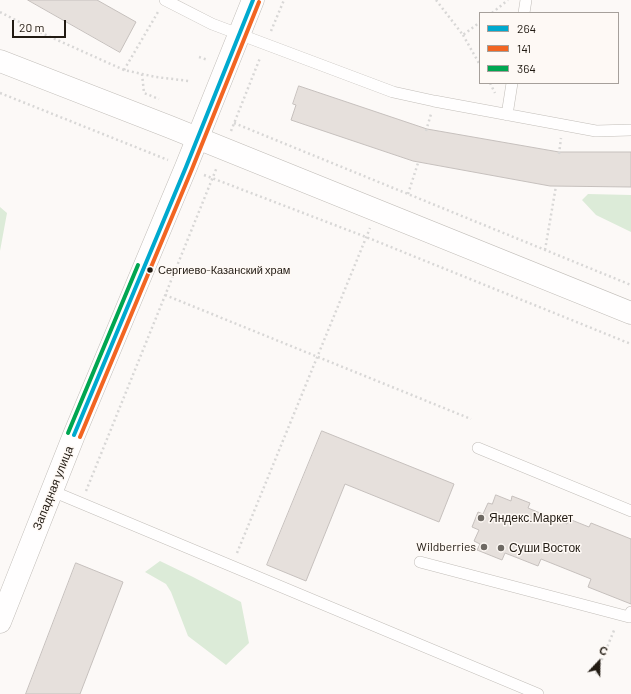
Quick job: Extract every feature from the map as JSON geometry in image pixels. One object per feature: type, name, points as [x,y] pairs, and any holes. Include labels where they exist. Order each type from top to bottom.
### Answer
[{"type":"street","name":"Западная улица","points":[[1,618],[198,139],[253,0]]},
{"type":"street","points":[[0,61],[631,313]]},
{"type":"lane","points":[[165,0],[212,24],[393,92],[596,131],[631,130]]},
{"type":"lane","points":[[524,12],[526,0]]},
{"type":"lane","points":[[507,115],[512,84]]},
{"type":"lane","points":[[478,448],[631,511]]},
{"type":"lane","points":[[52,491],[232,566],[512,689],[538,694]]},
{"type":"lane","points":[[420,562],[629,617],[631,612]]},
{"type":"path","points":[[124,70],[165,0]]},
{"type":"path","points":[[81,502],[284,0]]},
{"type":"path","points":[[436,0],[463,35],[479,63]]},
{"type":"path","points":[[493,12],[508,0]]},
{"type":"path","points":[[0,12],[35,30],[124,70],[189,81]]},
{"type":"path","points":[[463,35],[479,23]]},
{"type":"path","points":[[142,74],[144,93],[164,102]]},
{"type":"path","points":[[0,92],[186,168],[366,237],[631,344]]},
{"type":"path","points":[[234,124],[631,285]]},
{"type":"path","points":[[408,194],[418,163]]},
{"type":"path","points":[[545,250],[556,186]]},
{"type":"path","points":[[232,566],[377,211]]},
{"type":"path","points":[[165,295],[471,419]]},
{"type":"path","points":[[596,674],[616,628]]},
{"type":"green space","points":[[588,194],[631,195],[631,232],[596,215],[582,200]]},
{"type":"green space","points":[[0,207],[7,213],[0,251]]},
{"type":"green space","points":[[160,561],[241,602],[249,643],[226,665],[188,636],[171,592],[166,584],[145,572]]},
{"type":"building","points":[[28,0],[97,0],[136,22],[120,52]]},
{"type":"building","points":[[299,86],[427,129],[559,152],[631,152],[631,187],[550,186],[413,161],[291,120],[296,105],[293,104]]},
{"type":"building","points":[[322,431],[454,484],[439,522],[345,484],[306,581],[267,565]]},
{"type":"building","points":[[496,495],[511,501],[512,496],[530,503],[528,508],[567,524],[569,519],[589,527],[591,523],[631,539],[631,604],[588,587],[591,579],[541,559],[538,566],[505,553],[502,560],[477,550],[480,544],[474,541],[479,530],[472,527],[478,512],[483,514],[488,503],[492,504]]},
{"type":"building","points":[[76,563],[123,582],[80,694],[26,694]]},
{"type":"transit line","name":"264","points":[[74,435],[186,167],[253,0]]},
{"type":"transit line","name":"141","points":[[80,437],[192,169],[259,2]]},
{"type":"transit line","name":"364","points":[[68,433],[138,265]]},
{"type":"place","name":"Сергиево-Казанский храм","points":[[150,270]]},
{"type":"place","name":"Яндекс.Маркет","points":[[481,518]]},
{"type":"place","name":"Wildberries","points":[[484,547]]},
{"type":"place","name":"Суши Восток","points":[[501,548]]}]
